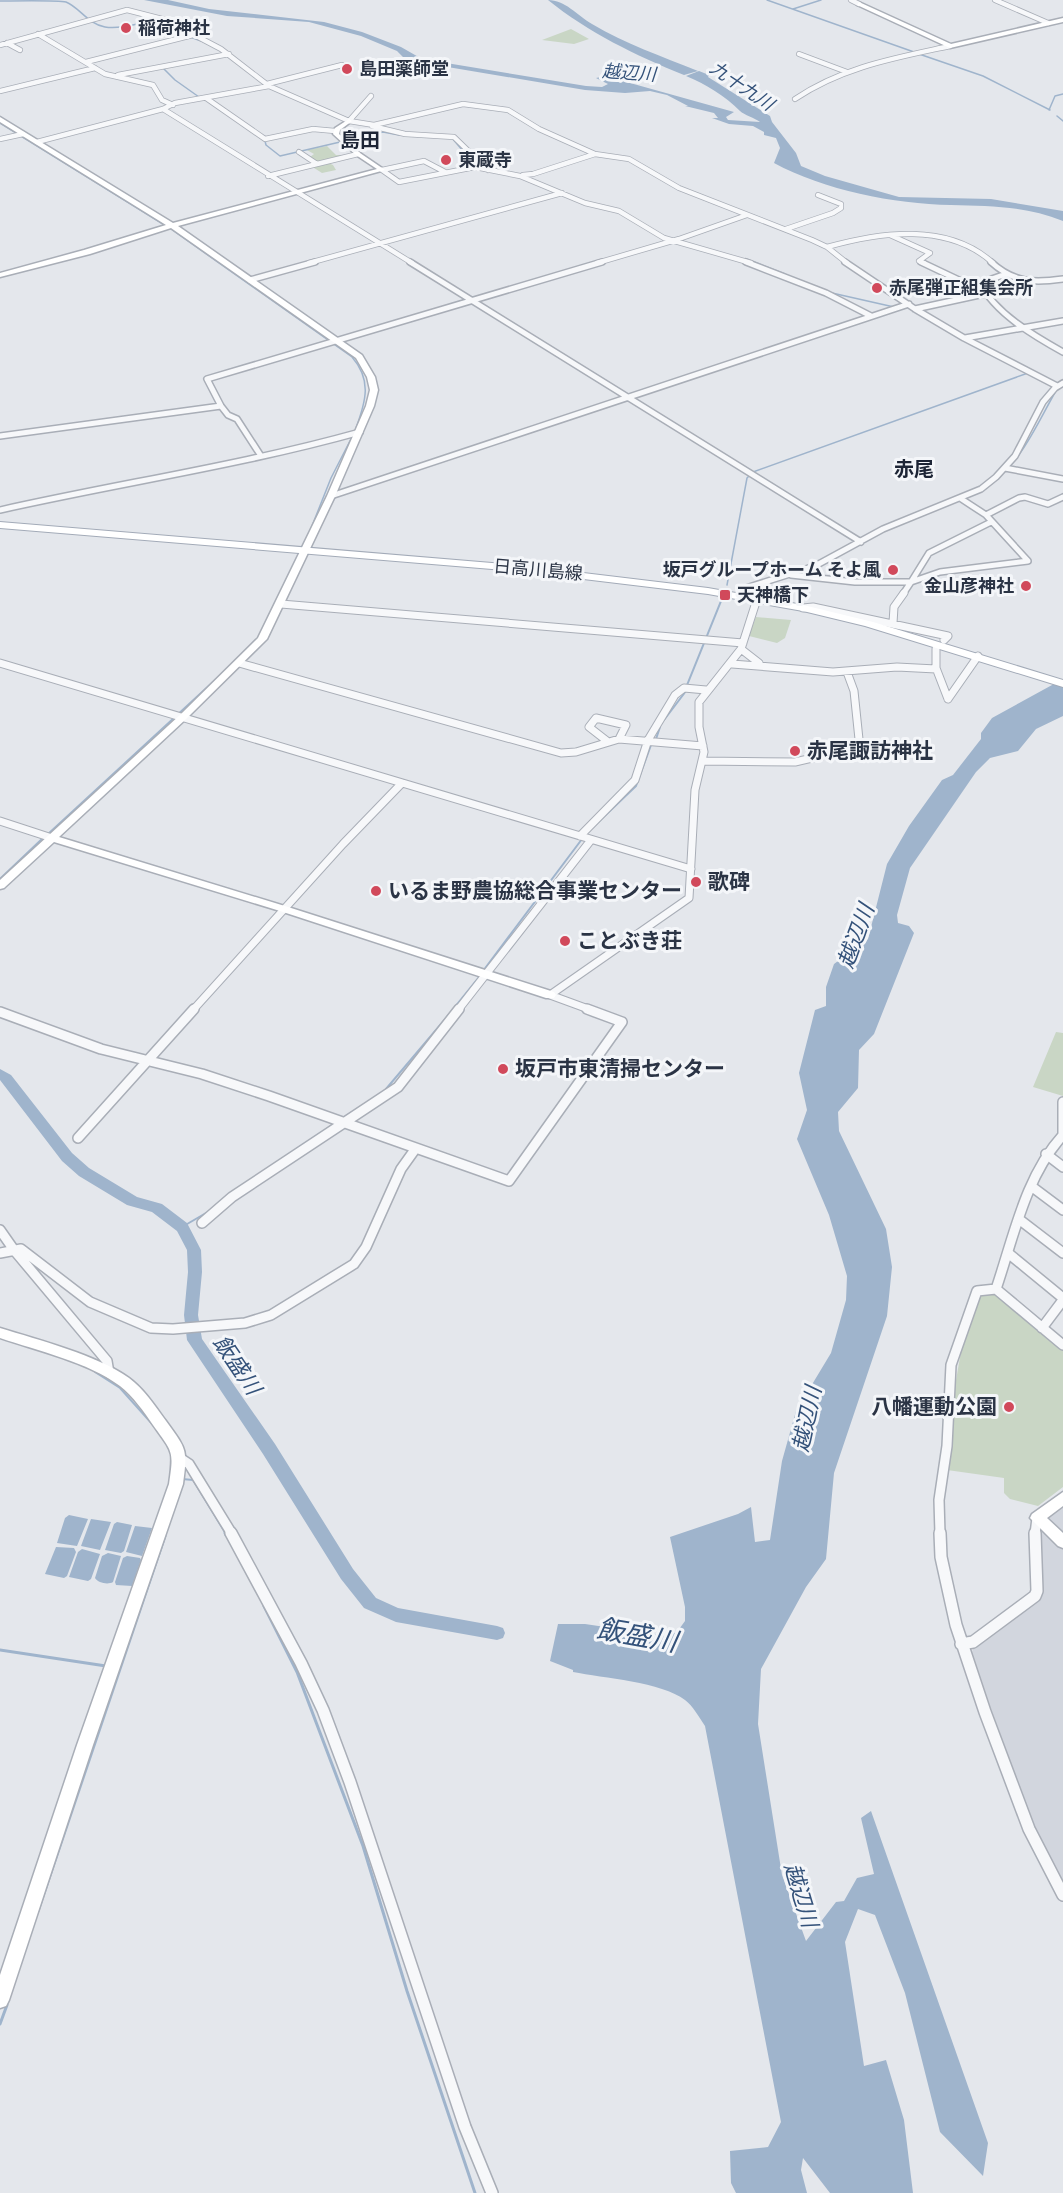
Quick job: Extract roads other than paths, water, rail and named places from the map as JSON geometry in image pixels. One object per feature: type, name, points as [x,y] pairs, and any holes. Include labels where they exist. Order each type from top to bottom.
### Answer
[{"type":"main road","name":"日高川島線","points":[[0,525],[597,575],[743,596],[868,623],[983,657],[1063,684]]},
{"type":"street","points":[[851,0],[950,46]]},
{"type":"street","points":[[995,0],[1048,23]]},
{"type":"street","points":[[0,45],[127,10],[166,20],[229,54],[268,85],[349,121],[405,134],[454,137],[488,170]]},
{"type":"street","points":[[795,99],[823,81],[877,62],[1063,20]]},
{"type":"street","points":[[38,34],[113,76],[151,84],[162,100],[172,105]]},
{"type":"street","points":[[86,62],[193,35]]},
{"type":"street","points":[[6,43],[20,50]]},
{"type":"street","points":[[113,76],[229,54]]},
{"type":"street","points":[[799,54],[847,72]]},
{"type":"street","points":[[37,142],[172,105],[268,85],[342,65]]},
{"type":"street","points":[[0,91],[96,68]]},
{"type":"street","points":[[335,131],[349,121],[370,96]]},
{"type":"street","points":[[206,98],[265,140],[314,129],[335,131],[358,154],[399,182],[476,167],[520,176],[585,203],[619,211],[653,233],[673,241],[760,266],[826,293],[871,316]]},
{"type":"street","points":[[371,125],[454,105],[466,104],[514,112],[534,127],[595,154],[629,159],[668,183],[827,247],[840,259],[915,309],[964,338],[1060,385],[1038,411],[1022,446],[1007,468],[987,484],[960,498],[890,525],[823,563],[746,588],[743,596]]},
{"type":"street","points":[[163,109],[861,542]]},
{"type":"street","points":[[0,120],[172,225],[333,342],[359,357],[371,377],[374,390],[360,432],[281,604],[262,639],[118,775],[48,837],[0,886]]},
{"type":"street","points":[[0,140],[23,134]]},
{"type":"street","points":[[299,152],[317,164]]},
{"type":"street","points":[[268,176],[358,154]]},
{"type":"street","points":[[520,176],[595,154]]},
{"type":"street","points":[[0,275],[87,252],[172,225],[382,170],[424,161],[446,172]]},
{"type":"street","points":[[250,280],[562,193]]},
{"type":"street","points":[[786,229],[833,213],[841,208],[840,204],[818,195]]},
{"type":"street","points":[[261,456],[237,419],[228,415],[221,406],[207,379],[673,241],[747,215]]},
{"type":"street","points":[[827,247],[862,237],[910,232],[944,239],[983,255],[1006,274],[1030,284],[1063,279]]},
{"type":"street","points":[[889,234],[930,253],[919,261],[961,281],[979,284],[1006,274]]},
{"type":"street","points":[[979,284],[984,294],[1025,327],[1063,352]]},
{"type":"street","points":[[915,309],[984,294]]},
{"type":"street","points":[[331,496],[909,304]]},
{"type":"street","points":[[964,338],[1063,321]]},
{"type":"street","points":[[0,436],[221,406]]},
{"type":"street","points":[[0,510],[96,488],[144,481],[307,447],[360,432]]},
{"type":"street","points":[[1007,468],[1063,478]]},
{"type":"street","points":[[986,515],[1019,498],[1025,497],[1048,504],[1063,498]]},
{"type":"street","points":[[788,574],[855,582],[911,582],[940,572],[1028,561],[986,515],[960,498]]},
{"type":"street","points":[[893,623],[894,608],[929,553],[991,522]]},
{"type":"street","points":[[550,995],[689,898],[695,790],[700,764],[703,761],[699,702],[706,690],[732,663],[742,646],[758,599]]},
{"type":"street","points":[[281,604],[742,646]]},
{"type":"street","points":[[803,608],[813,607],[948,636],[944,640]]},
{"type":"street","points":[[742,646],[751,659],[766,666]]},
{"type":"street","points":[[936,649],[933,656],[936,669],[945,685],[948,699],[983,657]]},
{"type":"street","points":[[0,663],[691,869]]},
{"type":"street","points":[[239,663],[561,753],[576,752],[619,739],[703,746]]},
{"type":"street","points":[[732,663],[848,672],[897,667],[936,669]]},
{"type":"street","points":[[848,672],[854,691],[860,749]]},
{"type":"street","points":[[580,836],[635,780],[648,740],[665,709],[680,690],[694,688],[706,690]]},
{"type":"street","points":[[607,741],[589,727],[596,718],[626,725],[619,739]]},
{"type":"street","points":[[703,761],[795,762],[860,749],[878,749]]},
{"type":"street","points":[[78,1138],[343,844],[402,783]]},
{"type":"street","points":[[0,821],[486,974],[622,1022],[509,1181],[201,1074],[102,1049],[0,1012]]},
{"type":"street","points":[[202,1223],[232,1197],[398,1087],[591,840]]},
{"type":"street","points":[[996,1289],[1031,1186],[1046,1154],[1063,1135],[1063,1102]]},
{"type":"street","points":[[0,1253],[21,1249],[90,1302],[152,1328],[217,1327],[245,1323],[271,1315],[354,1264],[366,1247],[398,1176],[416,1148]]},
{"type":"street","points":[[1046,1154],[1063,1167]]},
{"type":"street","points":[[1031,1186],[1063,1210]]},
{"type":"street","points":[[1020,1220],[1063,1253]]},
{"type":"street","points":[[0,1230],[14,1250],[107,1361],[109,1373]]},
{"type":"street","points":[[1008,1253],[1063,1299],[1042,1328]]},
{"type":"street","points":[[1063,1345],[996,1289],[977,1291],[951,1365],[947,1446],[938,1523],[945,1577],[961,1644],[1029,1830],[1063,1895]]},
{"type":"street","points":[[0,1333],[97,1366],[126,1383],[173,1439],[180,1458],[177,1484],[85,1745],[0,2000]]},
{"type":"street","points":[[180,1458],[189,1464],[224,1518],[302,1663],[322,1710],[350,1782],[465,2127],[492,2193]]},
{"type":"street","points":[[961,1644],[973,1641],[1035,1596],[1037,1591],[1035,1525],[1037,1518],[1063,1498]]},
{"type":"street","points":[[1037,1518],[1063,1542]]},
{"type":"water","points":[[144,0],[168,0],[209,9],[324,22],[362,32],[401,47],[422,59],[586,86],[602,87],[608,84],[596,78],[605,76],[734,112],[726,117],[728,120],[760,122],[742,112],[715,91],[686,76],[699,71],[709,75],[708,77],[770,116],[772,122],[796,153],[801,166],[825,176],[899,197],[991,199],[1063,211],[1063,221],[1022,210],[906,202],[860,194],[815,181],[774,163],[780,148],[776,138],[764,135],[764,132],[753,126],[729,124],[712,118],[718,118],[714,113],[685,106],[688,106],[667,95],[650,91],[625,93],[585,90],[406,60],[397,51],[361,36],[309,22],[227,16]]},
{"type":"water","points":[[548,0],[560,2],[592,24],[618,38],[698,71],[684,75],[630,51],[596,33]]},
{"type":"water","name":"越辺川","points":[[1063,679],[1063,716],[1036,729],[1018,751],[990,758],[976,772],[910,868],[897,915],[898,923],[909,926],[914,933],[874,1034],[859,1050],[858,1088],[838,1112],[839,1131],[886,1229],[892,1267],[887,1316],[834,1473],[826,1559],[806,1587],[761,1669],[758,1724],[782,1875],[806,1941],[836,1902],[844,1901],[857,1878],[874,1874],[861,1818],[871,1811],[988,2143],[983,2176],[940,2132],[905,1993],[875,1915],[858,1909],[845,1942],[864,2066],[886,2060],[904,2120],[913,2193],[830,2193],[803,2158],[801,2170],[807,2193],[736,2193],[731,2183],[730,2151],[768,2147],[781,2122],[705,1726],[691,1705],[675,1694],[647,1685],[573,1672],[573,1670],[550,1661],[558,1624],[585,1624],[666,1636],[677,1632],[685,1621],[685,1607],[670,1537],[738,1514],[751,1507],[755,1542],[770,1540],[782,1461],[796,1411],[831,1353],[846,1300],[847,1276],[829,1215],[797,1139],[807,1110],[799,1073],[815,1010],[826,1006],[826,987],[834,964],[868,939],[887,864],[909,826],[942,780],[953,775],[981,739],[981,733],[992,718]]},
{"type":"water","points":[[69,1515],[88,1519],[77,1546],[57,1543],[65,1518]]},
{"type":"water","points":[[91,1519],[111,1522],[100,1550],[81,1546]]},
{"type":"water","points":[[117,1522],[132,1525],[124,1551],[121,1553],[105,1550],[114,1524]]},
{"type":"water","points":[[135,1526],[152,1528],[142,1556],[126,1552]]},
{"type":"water","points":[[56,1547],[74,1548],[76,1552],[67,1576],[64,1578],[45,1574]]},
{"type":"water","points":[[82,1549],[100,1554],[91,1579],[88,1581],[69,1577],[78,1552]]},
{"type":"water","points":[[108,1553],[121,1556],[111,1583],[98,1581],[95,1578],[102,1556]]},
{"type":"water","points":[[127,1556],[141,1560],[132,1586],[116,1585],[123,1558]]},
{"type":"waterway","points":[[767,0],[914,52]]},
{"type":"waterway","points":[[793,9],[821,0]]},
{"type":"waterway","points":[[0,1],[66,2],[89,19],[105,27],[116,28],[156,21],[174,27],[184,36]]},
{"type":"waterway","points":[[190,37],[204,42]]},
{"type":"waterway","points":[[919,54],[983,76],[1049,110]]},
{"type":"waterway","points":[[163,68],[175,80],[199,97]]},
{"type":"waterway","points":[[1049,110],[1055,96],[1063,94]]},
{"type":"waterway","points":[[1057,116],[1063,121]]},
{"type":"waterway","points":[[0,123],[171,229],[352,357],[365,382],[364,400],[356,428]]},
{"type":"waterway","points":[[265,141],[266,145],[280,156],[383,132],[399,135]]},
{"type":"waterway","points":[[452,138],[463,151],[470,154]]},
{"type":"waterway","points":[[754,262],[785,274]]},
{"type":"waterway","points":[[832,293],[894,307]]},
{"type":"waterway","points":[[727,585],[747,478],[753,472],[1028,373]]},
{"type":"waterway","points":[[986,487],[999,477],[1019,455],[1057,389]]},
{"type":"waterway","points":[[310,531],[331,478],[353,435]]},
{"type":"waterway","points":[[687,685],[723,596]]},
{"type":"waterway","points":[[47,835],[226,670]]},
{"type":"waterway","points":[[664,720],[686,691]]},
{"type":"waterway","points":[[656,739],[660,727]]},
{"type":"waterway","points":[[592,828],[636,786],[651,745]]},
{"type":"waterway","points":[[0,879],[43,838]]},
{"type":"waterway","points":[[483,971],[582,839]]},
{"type":"waterway","points":[[455,1007],[480,976]]},
{"type":"waterway","points":[[386,1089],[452,1011]]},
{"type":"waterway","name":"飯盛川","points":[[0,1074],[6,1078],[67,1157],[84,1172],[132,1201],[157,1208],[182,1227],[194,1250],[195,1272],[191,1315],[195,1340],[269,1449],[347,1574],[370,1603],[396,1615],[497,1633]]},
{"type":"waterway","points":[[341,1119],[357,1109]]},
{"type":"waterway","points":[[274,1164],[334,1124]]},
{"type":"waterway","points":[[182,1227],[206,1213]]},
{"type":"waterway","points":[[95,1372],[120,1388],[154,1426]]},
{"type":"waterway","points":[[182,1479],[193,1480],[226,1534]]},
{"type":"waterway","points":[[38,1911],[165,1536]]},
{"type":"waterway","points":[[264,1606],[297,1672],[363,1846],[407,1991],[475,2193]]},
{"type":"waterway","points":[[0,1650],[106,1666]]},
{"type":"waterway","points":[[0,2024],[7,2005]]},
{"type":"place","name":"稲荷神社","points":[[126,28]]},
{"type":"place","name":"島田薬師堂","points":[[347,69]]},
{"type":"place","name":"東蔵寺","points":[[446,160]]},
{"type":"place","name":"赤尾弾正組集会所","points":[[877,288]]},
{"type":"place","name":"坂戸グループホーム そよ風","points":[[893,570]]},
{"type":"place","name":"金山彦神社","points":[[1026,586]]},
{"type":"place","name":"天神橋下","points":[[725,595]]},
{"type":"place","name":"赤尾諏訪神社","points":[[795,751]]},
{"type":"place","name":"歌碑","points":[[696,882]]},
{"type":"place","name":"いるま野農協総合事業センター","points":[[376,891]]},
{"type":"place","name":"ことぶき荘","points":[[565,941]]},
{"type":"place","name":"坂戸市東清掃センター","points":[[503,1069]]},
{"type":"place","name":"八幡運動公園","points":[[1009,1407]]},
{"type":"district","name":"島田","points":[[360,140]]},
{"type":"district","name":"赤尾","points":[[914,469]]},
{"type":"water label","name":"九十九川","points":[[742,86]]}]
